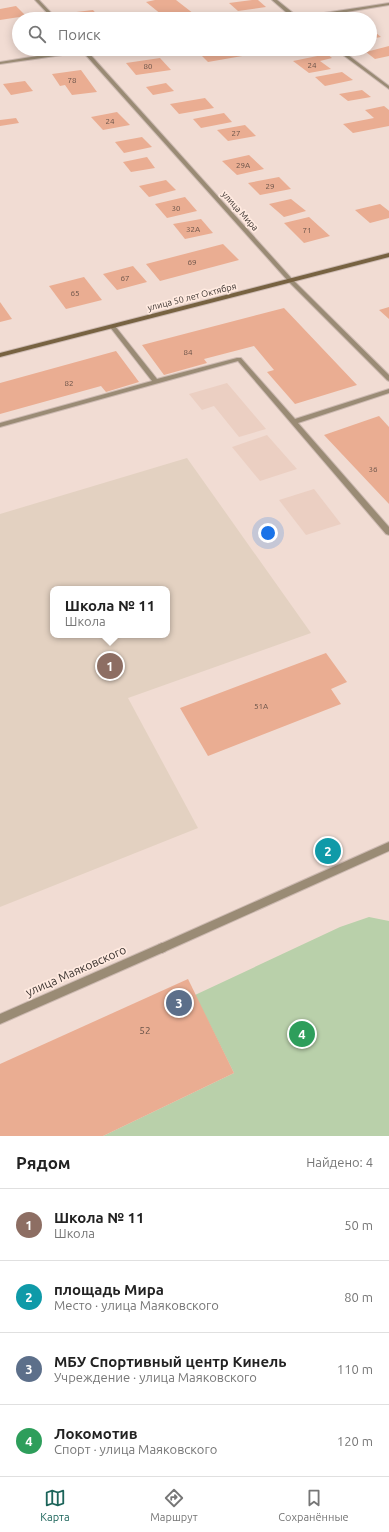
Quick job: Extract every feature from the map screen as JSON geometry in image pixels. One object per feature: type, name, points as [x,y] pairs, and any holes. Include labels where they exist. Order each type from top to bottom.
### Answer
[{"type":"main road","name":"улица 50 лет Октября","points":[[0,355],[389,255]]},
{"type":"street","points":[[37,0],[48,12]]},
{"type":"street","points":[[274,0],[289,12]]},
{"type":"street","points":[[340,12],[389,4]]},
{"type":"street","points":[[0,63],[45,56]]},
{"type":"street","name":"улица Мира","points":[[88,56],[291,281],[389,379]]},
{"type":"street","points":[[346,56],[389,88]]},
{"type":"street","points":[[113,327],[156,382]]},
{"type":"street","points":[[0,425],[238,359],[389,532]]},
{"type":"street","points":[[293,422],[389,391]]},
{"type":"street","name":"улица Маяковского","points":[[0,1019],[389,846]]},
{"type":"shaded area","points":[[227,383],[266,429],[239,437],[214,406],[202,410],[189,394]]},
{"type":"shaded area","points":[[267,435],[297,469],[260,481],[232,447]]},
{"type":"shaded area","points":[[187,458],[311,633],[128,698],[198,828],[0,907],[0,514]]},
{"type":"shaded area","points":[[314,489],[341,524],[306,535],[279,500]]},
{"type":"green space","points":[[369,917],[389,921],[389,1136],[103,1136],[234,1073],[195,995],[340,927]]},
{"type":"building","points":[[155,0],[176,0],[191,12],[158,12],[146,2]]},
{"type":"building","points":[[258,0],[266,7],[238,11],[229,3]]},
{"type":"building","points":[[16,6],[22,12],[12,12],[12,18],[0,20],[0,9]]},
{"type":"building","points":[[93,10],[95,12],[76,12]]},
{"type":"building","points":[[389,46],[389,56],[375,59],[371,56],[377,56],[377,49]]},
{"type":"building","points":[[202,56],[242,56],[208,62]]},
{"type":"building","points":[[317,56],[330,56],[332,58],[320,61],[331,69],[309,73],[293,61]]},
{"type":"building","points":[[160,58],[171,70],[136,75],[126,63]]},
{"type":"building","points":[[81,70],[97,92],[72,95],[65,85],[60,86],[52,74]]},
{"type":"building","points":[[342,72],[353,80],[325,86],[315,77]]},
{"type":"building","points":[[25,81],[33,91],[11,95],[3,84]]},
{"type":"building","points":[[166,83],[174,91],[153,95],[146,87]]},
{"type":"building","points":[[362,90],[371,97],[348,101],[339,94]]},
{"type":"building","points":[[205,98],[214,108],[179,114],[170,104]]},
{"type":"building","points":[[384,106],[389,110],[389,126],[353,133],[343,124],[374,118],[365,110]]},
{"type":"building","points":[[117,112],[130,125],[103,130],[91,117]]},
{"type":"building","points":[[224,113],[232,122],[201,128],[193,119]]},
{"type":"building","points":[[16,118],[19,123],[0,126],[0,120]]},
{"type":"building","points":[[245,125],[256,136],[228,141],[217,130]]},
{"type":"building","points":[[142,137],[152,147],[124,153],[115,142]]},
{"type":"building","points":[[249,155],[264,169],[237,175],[222,161]]},
{"type":"building","points":[[147,157],[155,168],[131,172],[123,162]]},
{"type":"building","points":[[279,177],[291,189],[260,195],[248,183]]},
{"type":"building","points":[[166,180],[176,190],[149,197],[139,186]]},
{"type":"building","points":[[185,197],[197,211],[167,218],[155,204]]},
{"type":"building","points":[[291,199],[306,211],[284,217],[269,204]]},
{"type":"building","points":[[380,204],[389,211],[389,218],[370,223],[355,210]]},
{"type":"building","points":[[309,217],[330,236],[304,243],[284,223]]},
{"type":"building","points":[[201,219],[213,233],[185,239],[173,224]]},
{"type":"building","points":[[223,244],[239,260],[160,281],[146,264]]},
{"type":"building","points":[[133,266],[147,282],[117,290],[103,274]]},
{"type":"building","points":[[84,277],[102,300],[66,309],[49,286]]},
{"type":"building","points":[[0,302],[12,319],[0,322]]},
{"type":"building","points":[[389,307],[389,319],[379,310]]},
{"type":"building","points":[[284,308],[357,385],[295,404],[267,372],[274,370],[254,346],[204,359],[207,363],[164,375],[142,345]]},
{"type":"building","points":[[116,351],[139,382],[106,392],[101,386],[0,414],[0,383]]},
{"type":"building","points":[[379,416],[389,427],[389,504],[324,435]]},
{"type":"building","points":[[326,653],[347,682],[331,689],[341,704],[208,756],[180,708]]},
{"type":"building","points":[[188,979],[234,1073],[103,1136],[0,1136],[0,1064]]},
{"type":"place","name":"Школа № 11","points":[[110,666]]},
{"type":"place","name":"площадь Мира","points":[[328,851]]},
{"type":"place","name":"МБУ Спортивный центр Кинель","points":[[179,1003]]},
{"type":"place","name":"Локомотив","points":[[302,1034]]}]
